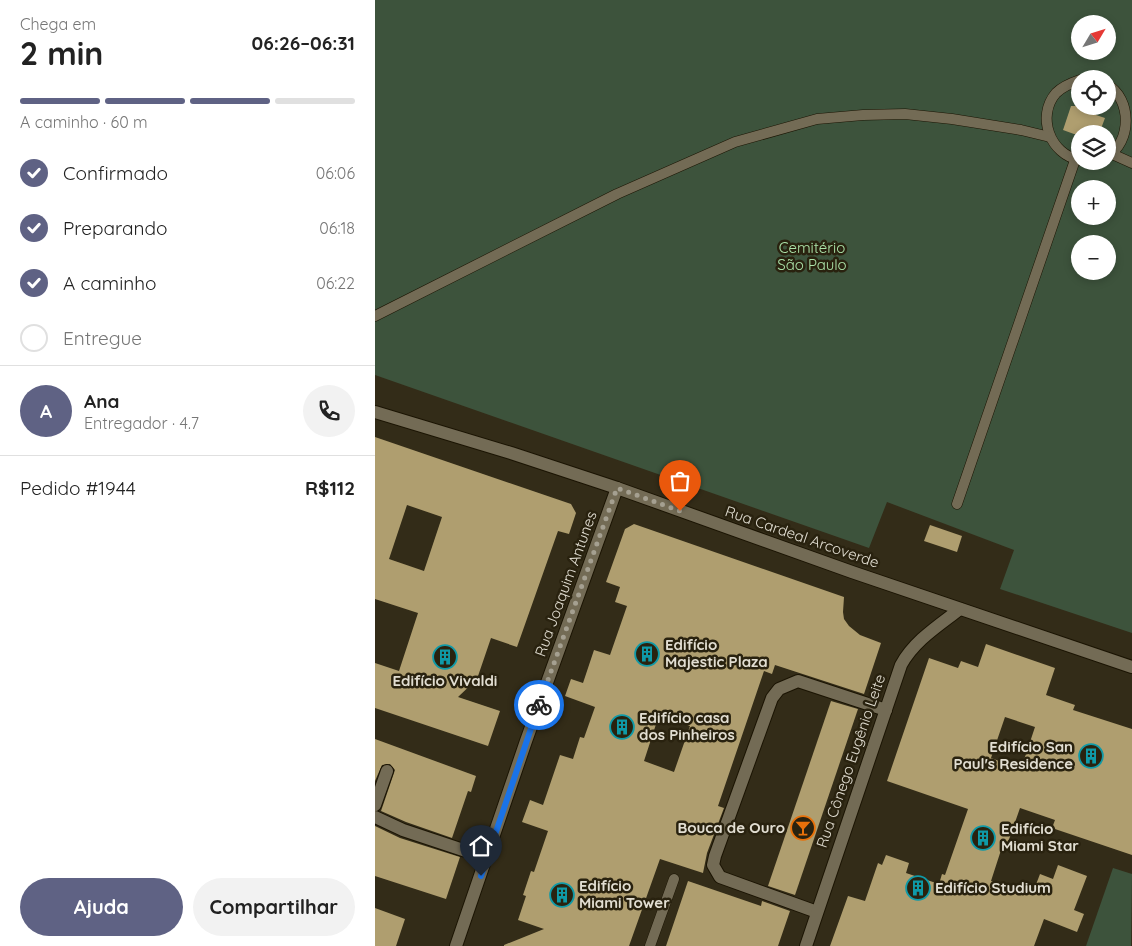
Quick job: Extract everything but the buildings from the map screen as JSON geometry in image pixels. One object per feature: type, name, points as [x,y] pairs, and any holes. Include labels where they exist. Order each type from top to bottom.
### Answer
[{"type":"street","name":"Rua Cardeal Arcoverde","points":[[375,412],[511,453],[617,488],[960,609],[1132,667]]},
{"type":"street","name":"Rua Joaquim Antunes","points":[[456,946],[526,741],[617,488]]},
{"type":"street","name":"Rua Cônego Eugênio Leite","points":[[806,946],[901,665],[907,654],[916,644],[960,609]]},
{"type":"street","points":[[817,912],[720,877],[713,865],[715,856],[772,698],[779,688],[798,681],[886,710]]},
{"type":"street","points":[[375,804],[387,771]]},
{"type":"street","points":[[375,817],[403,830],[487,858]]},
{"type":"lane","points":[[1071,83],[1056,93],[1048,107],[1047,122],[1050,137],[1056,147],[1071,156]]},
{"type":"lane","points":[[1116,91],[1123,99],[1128,113],[1128,129],[1122,143],[1116,149]]},
{"type":"lane","points":[[375,316],[617,194],[735,142],[817,120],[863,115],[905,114],[952,119],[1021,130],[1050,137]]},
{"type":"lane","points":[[1116,157],[1132,164]]},
{"type":"lane","points":[[957,504],[1076,170]]},
{"type":"lane","points":[[650,946],[673,879]]},
{"type":"green space","name":"Cemitério São Paulo","points":[[375,0],[1132,0],[1132,633],[1000,589],[1014,550],[887,502],[869,548],[375,375]]},
{"type":"green space","points":[[1113,868],[1132,874],[1131,946],[1086,946]]},
{"type":"way so far","points":[[539,705],[617,488],[680,511]]},
{"type":"place","name":"Edifício Majestic Plaza","points":[[647,654]]},
{"type":"place","name":"Edifício Vivaldi","points":[[445,657]]},
{"type":"place","name":"Edifício casa dos Pinheiros","points":[[622,727]]},
{"type":"place","name":"Edifício San Paul's Residence","points":[[1091,756]]},
{"type":"place","name":"Bouca de Ouro","points":[[803,828]]},
{"type":"place","name":"Edifício Miami Star","points":[[983,838]]},
{"type":"place","name":"Edifício Studium","points":[[918,888]]},
{"type":"place","name":"Edifício Miami Tower","points":[[562,895]]},
{"type":"route","points":[[481,876],[539,705]]}]
